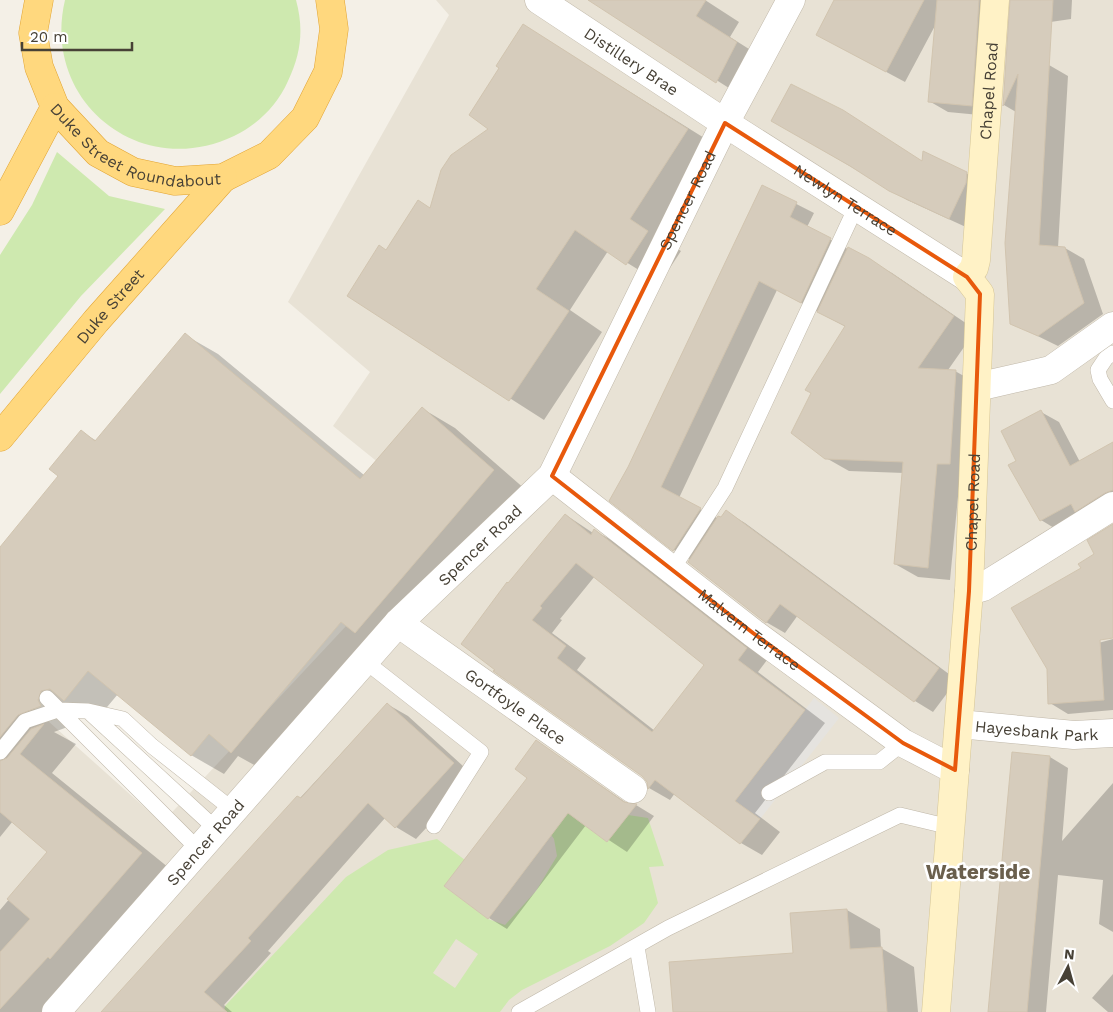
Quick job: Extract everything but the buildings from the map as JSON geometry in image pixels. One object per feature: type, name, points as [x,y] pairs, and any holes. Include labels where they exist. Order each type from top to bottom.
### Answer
[{"type":"highway","name":"Duke Street Roundabout","points":[[37,1],[33,33],[38,66],[55,107],[98,153],[134,172],[175,181],[223,178],[269,154],[305,118],[328,72],[334,29],[333,4]]},
{"type":"highway","points":[[0,211],[55,107]]},
{"type":"highway","name":"Duke Street","points":[[0,437],[96,321],[223,178]]},
{"type":"main road","name":"Chapel Road","points":[[936,1012],[969,591],[980,294],[967,277],[974,268],[976,260],[995,0]]},
{"type":"street","name":"Distillery Brae","points":[[539,0],[725,123]]},
{"type":"street","name":"Spencer Road","points":[[56,1012],[224,820],[366,662],[398,623],[552,476],[725,123],[791,0]]},
{"type":"street","name":"Newlyn Terrace","points":[[725,123],[967,277]]},
{"type":"street","points":[[976,387],[1051,370],[1113,326]]},
{"type":"street","name":"Malvern Terrace","points":[[552,476],[753,633],[903,743],[955,770]]},
{"type":"street","points":[[969,591],[983,587],[1113,506]]},
{"type":"street","name":"Gortfoyle Place","points":[[398,623],[633,789]]},
{"type":"street","name":"Hayesbank Park","points":[[959,724],[1074,735],[1113,733]]},
{"type":"lane","points":[[672,570],[725,488],[856,207]]},
{"type":"lane","points":[[1113,353],[1106,358],[1098,370],[1100,379],[1113,401]]},
{"type":"lane","points":[[366,662],[481,752],[434,826]]},
{"type":"lane","points":[[47,698],[198,850]]},
{"type":"lane","points":[[0,752],[25,721],[58,710],[88,711],[123,719],[224,820]]},
{"type":"lane","points":[[88,711],[224,820]]},
{"type":"lane","points":[[769,793],[825,762],[879,762],[903,743]]},
{"type":"lane","points":[[519,1012],[668,928],[900,815],[950,827]]},
{"type":"lane","points":[[637,947],[648,1012]]},
{"type":"highlighted area","points":[[725,123],[967,277],[980,294],[969,591],[955,770],[903,743],[753,633],[552,476]]},
{"type":"shaded area","points":[[436,0],[1113,0],[1113,1012],[0,1012],[0,678],[162,823],[447,518],[333,426],[370,372],[288,302],[449,15]]},
{"type":"shaded area","points":[[814,698],[839,718],[760,819],[735,801]]},
{"type":"green space","points":[[65,0],[296,0],[300,21],[300,41],[296,61],[284,90],[266,113],[251,126],[234,136],[199,147],[165,148],[133,139],[105,123],[83,99],[68,70],[62,37]]},
{"type":"green space","points":[[57,152],[109,196],[165,209],[81,296],[0,394],[0,255],[32,205]]},
{"type":"green space","points":[[557,805],[607,842],[628,815],[648,818],[664,866],[649,867],[658,903],[644,923],[610,946],[522,990],[509,1000],[500,1012],[224,1012],[225,1006],[346,877],[388,850],[437,839],[465,860],[445,887],[488,919],[505,925],[536,891],[557,856],[554,839],[541,820]],"holes":[[[456,939],[478,954],[455,988],[433,973]]]},
{"type":"district","name":"Waterside","points":[[978,871]]}]
